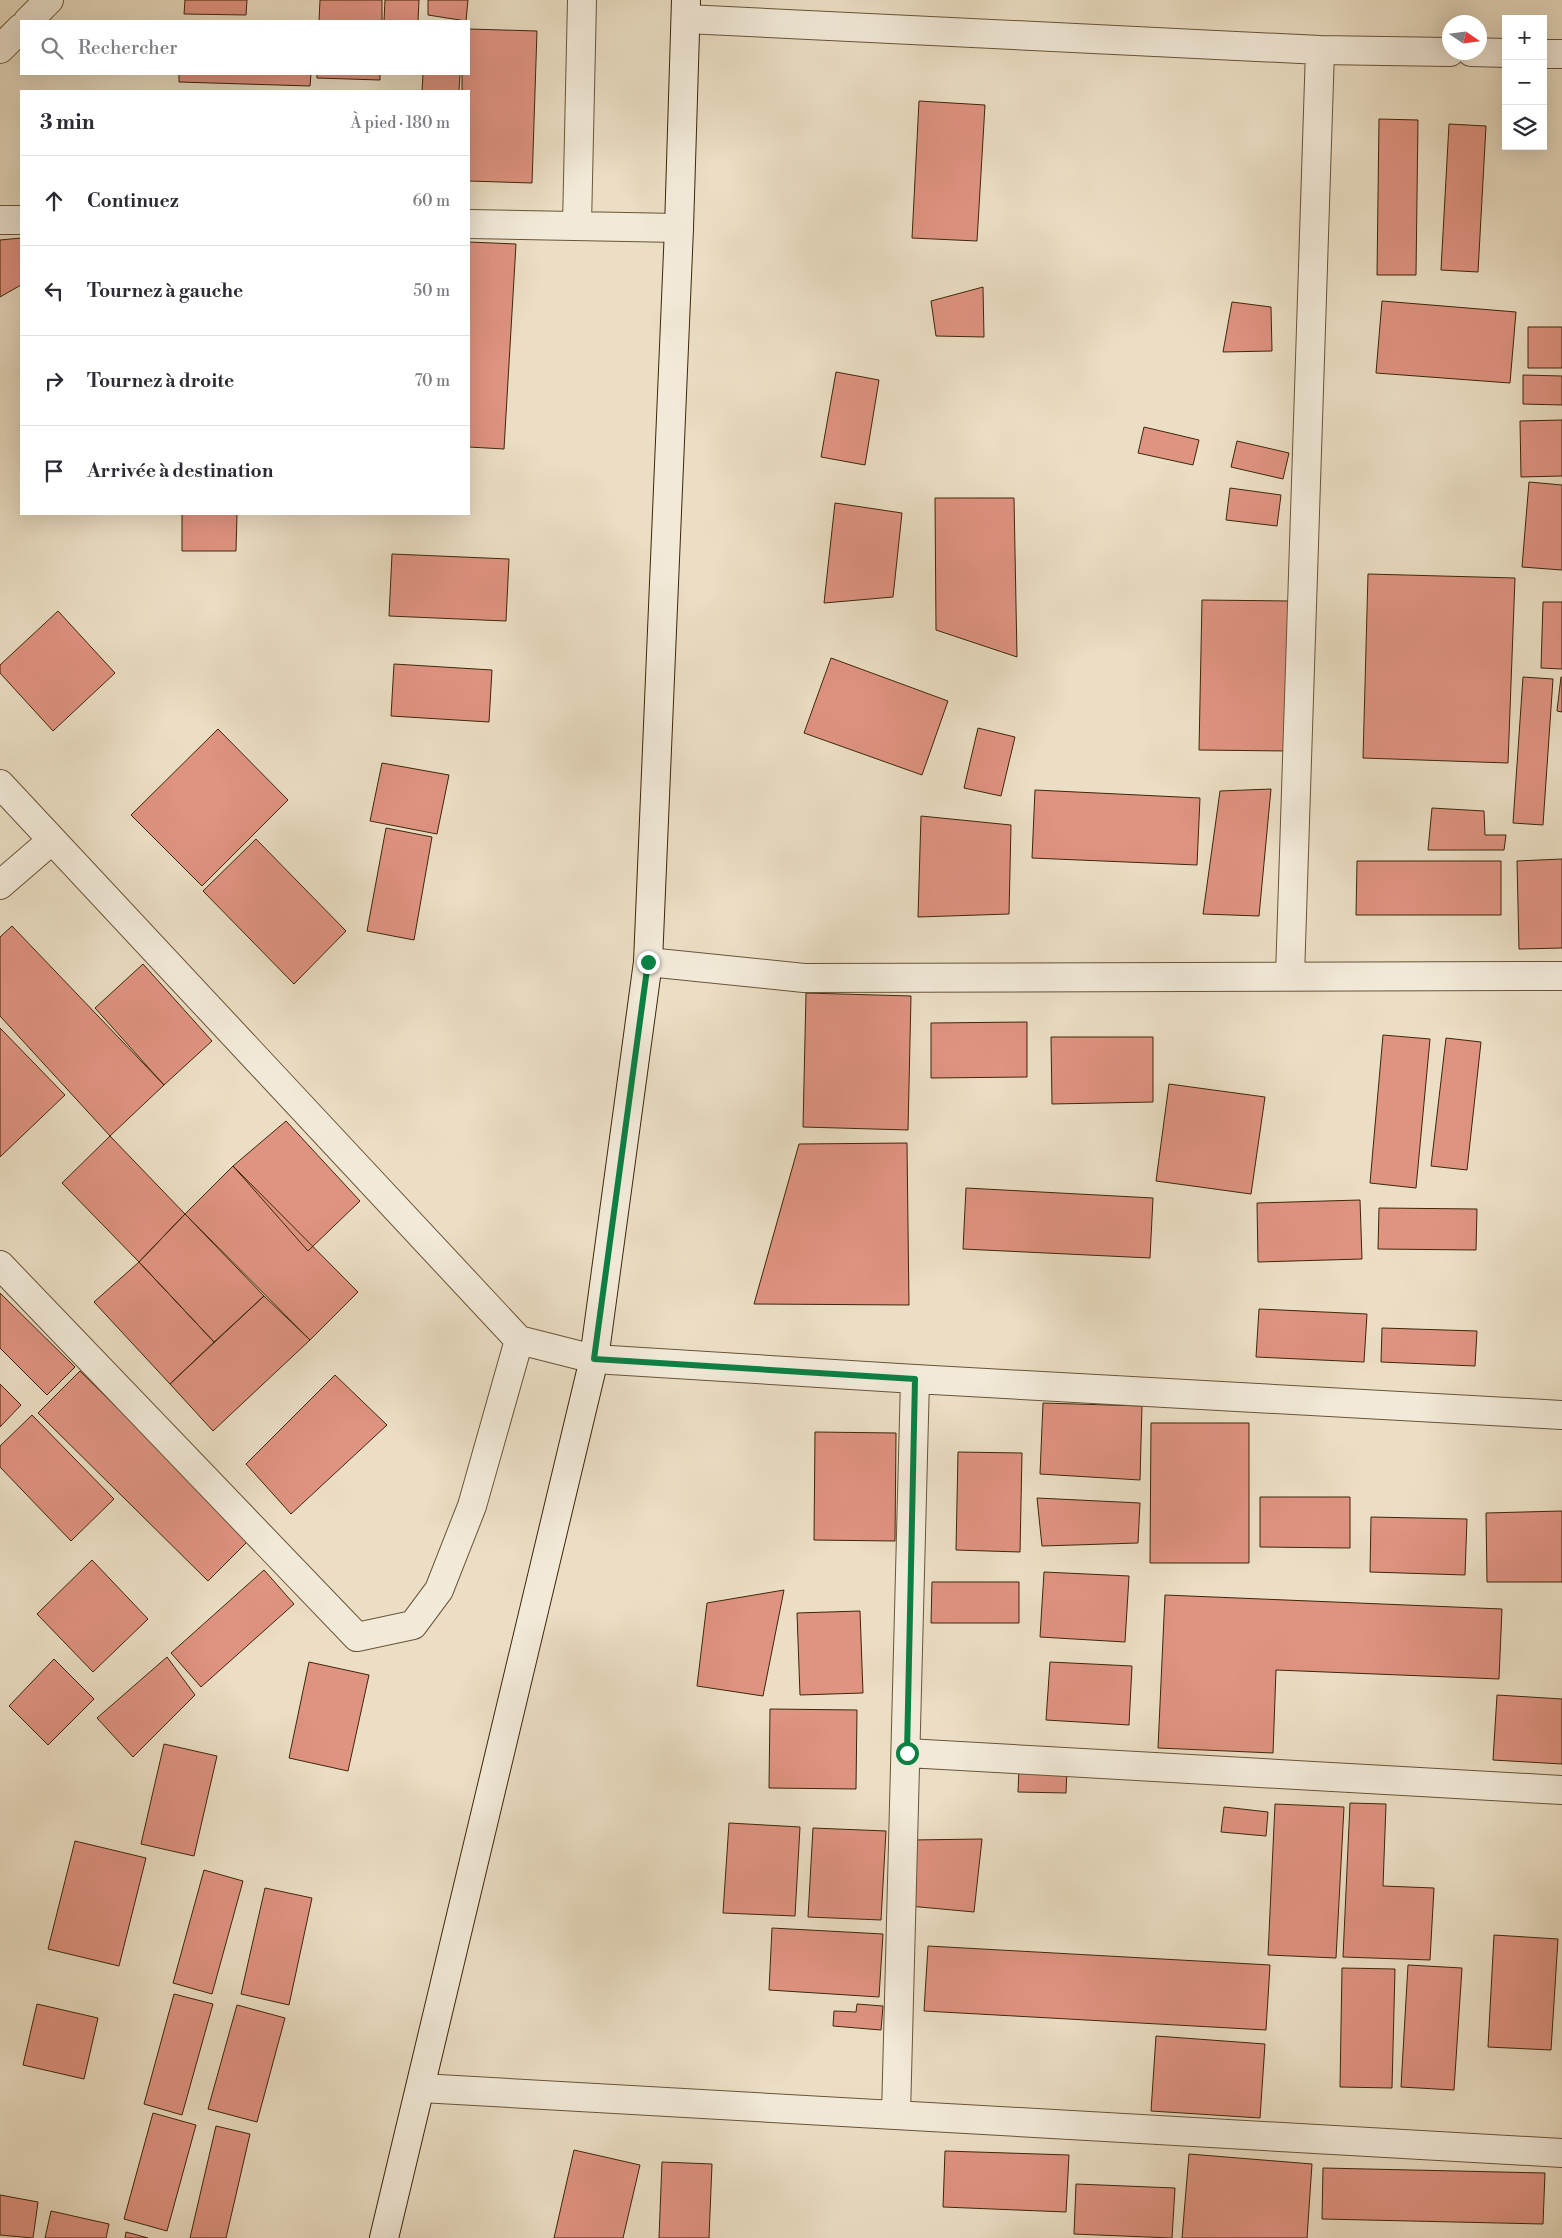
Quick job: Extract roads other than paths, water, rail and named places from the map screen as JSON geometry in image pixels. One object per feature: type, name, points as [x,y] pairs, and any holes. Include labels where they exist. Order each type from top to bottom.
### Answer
[{"type":"street","points":[[29,20],[49,0]]},
{"type":"street","points":[[577,225],[582,0]]},
{"type":"street","points":[[384,2238],[594,1359],[648,962],[679,228],[686,9],[1320,50],[1442,52]]},
{"type":"street","points":[[0,49],[20,29]]},
{"type":"street","points":[[1290,976],[1320,50]]},
{"type":"street","points":[[1487,52],[1502,53]]},
{"type":"street","points":[[1547,54],[1562,54]]},
{"type":"street","points":[[0,220],[20,220]]},
{"type":"street","points":[[470,224],[679,228]]},
{"type":"street","points":[[0,784],[51,841],[519,1340],[594,1359],[915,1379],[1562,1414]]},
{"type":"street","points":[[0,885],[51,841]]},
{"type":"street","points":[[648,962],[804,978],[1562,976]]},
{"type":"street","points":[[0,1265],[357,1637],[413,1625],[439,1590],[472,1506],[519,1340]]},
{"type":"street","points":[[896,2116],[907,1753],[915,1379]]},
{"type":"street","points":[[907,1753],[1562,1790]]},
{"type":"street","points":[[421,2088],[1562,2152]]}]
